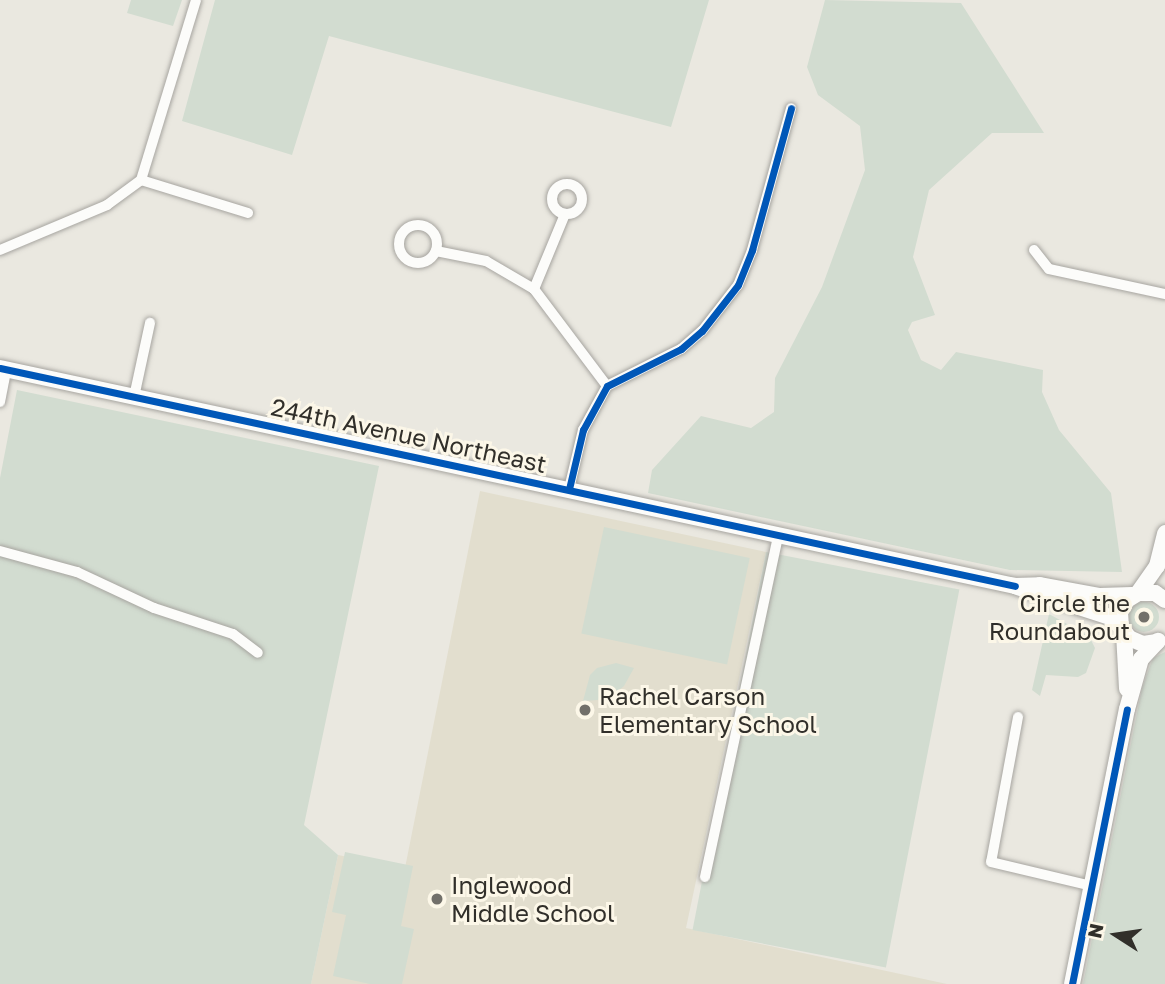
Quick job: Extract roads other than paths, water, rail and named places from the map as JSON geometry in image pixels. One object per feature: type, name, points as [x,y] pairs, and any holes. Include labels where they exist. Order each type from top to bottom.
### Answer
[{"type":"street","points":[[0,250],[107,205],[141,180],[196,0]]},
{"type":"street","points":[[569,489],[583,430],[607,386],[681,349],[702,331],[738,285],[752,250],[791,108]]},
{"type":"street","points":[[141,180],[248,213]]},
{"type":"street","points":[[534,289],[565,214]]},
{"type":"street","points":[[1034,250],[1049,269],[1165,294]]},
{"type":"street","points":[[436,251],[486,261],[534,289],[607,386]]},
{"type":"street","points":[[134,397],[150,323]]},
{"type":"street","points":[[0,402],[3,369]]},
{"type":"street","name":"244th Avenue Northeast","points":[[3,369],[1015,586],[1040,585],[1093,596],[1155,593],[1165,600]]},
{"type":"street","points":[[1127,709],[1120,612],[1157,566],[1165,533]]},
{"type":"street","points":[[705,877],[778,536]]},
{"type":"street","points":[[0,551],[77,572],[154,608],[233,634],[258,653]]},
{"type":"street","name":"244th Avenue Northeast","points":[[1015,586],[1036,597],[1110,617],[1136,642],[1163,638]]},
{"type":"street","points":[[1072,984],[1127,709],[1141,659],[1163,638]]},
{"type":"street","points":[[1018,716],[991,862],[1092,886]]},
{"type":"place","name":"Circle the Roundabout","points":[[1144,617]]},
{"type":"place","name":"Rachel Carson Elementary School","points":[[585,710]]},
{"type":"place","name":"Inglewood Middle School","points":[[437,899]]}]
